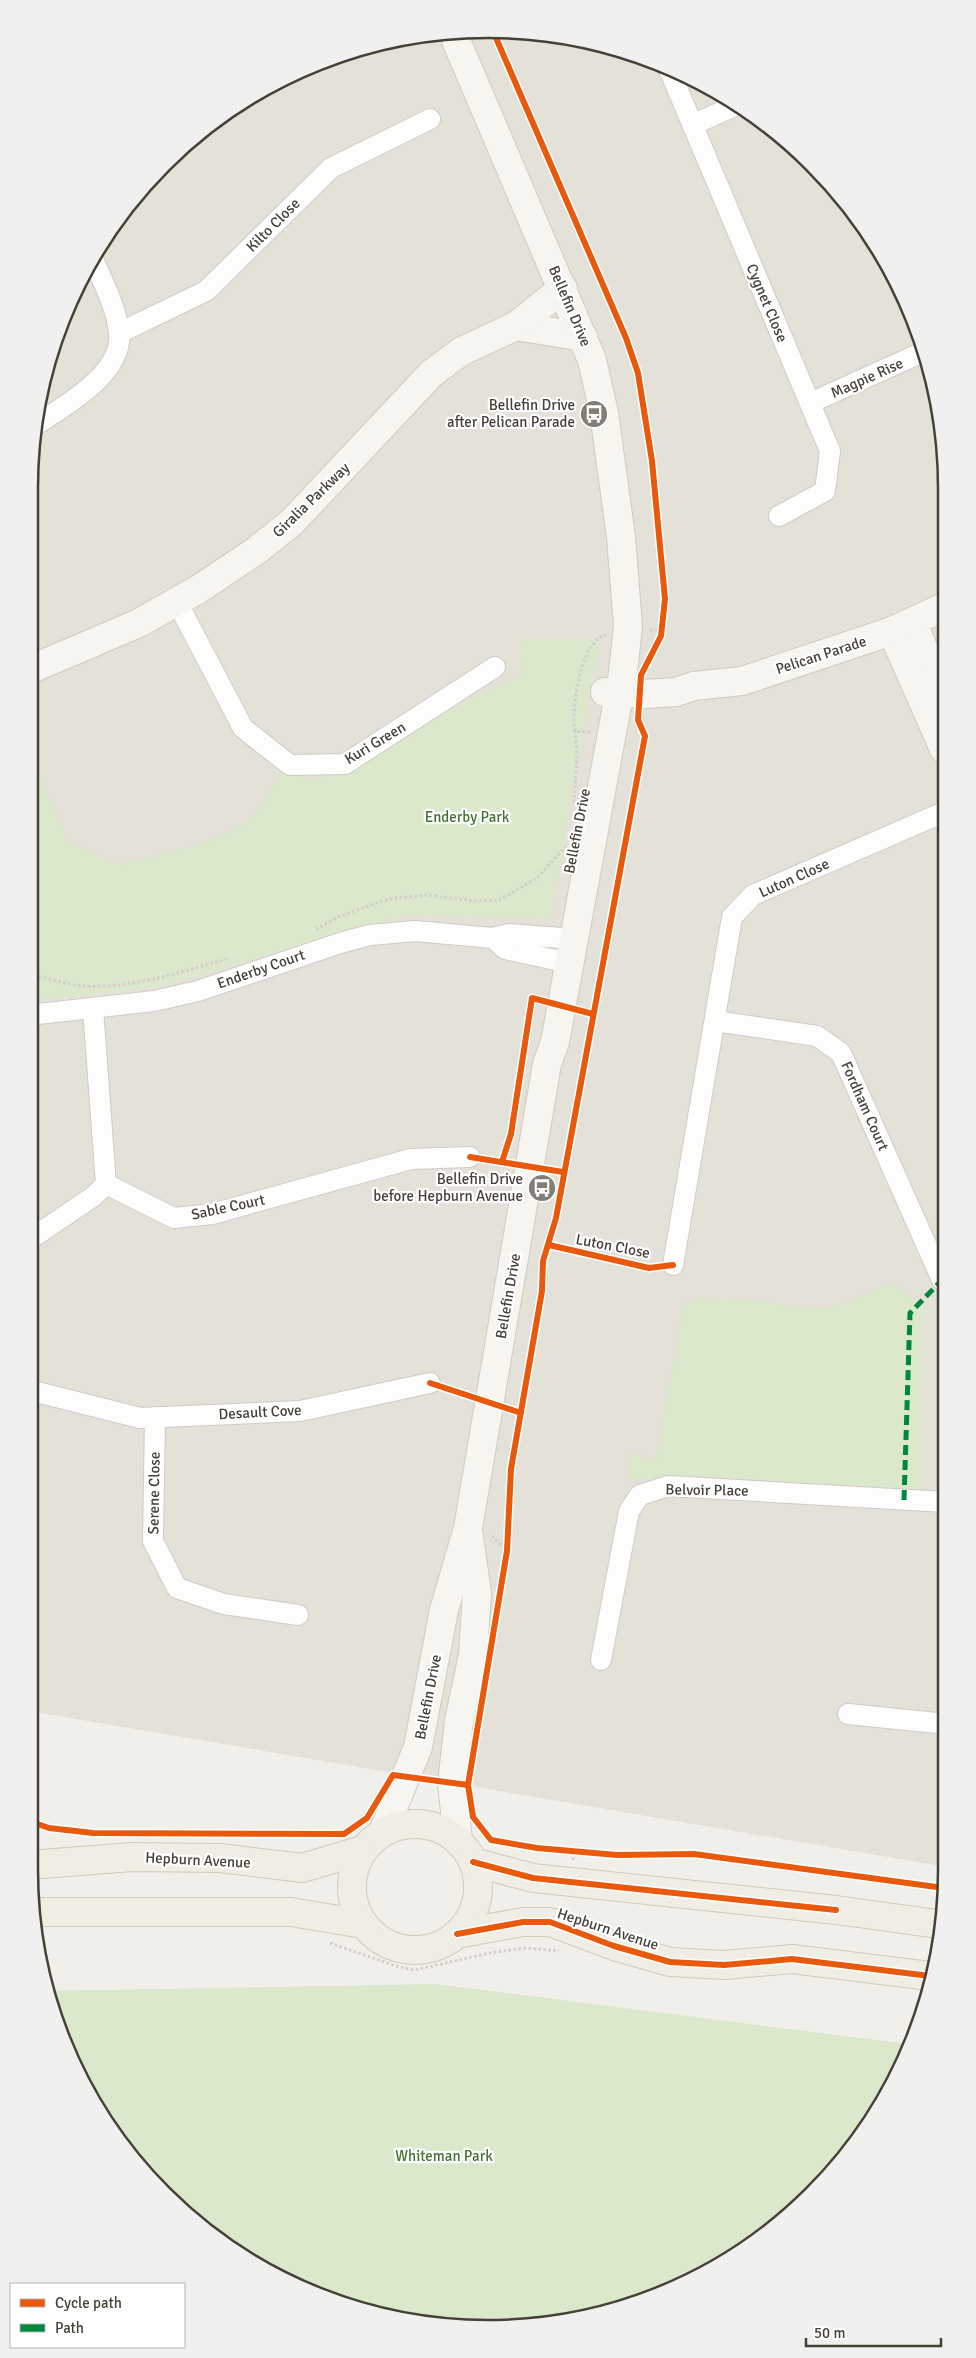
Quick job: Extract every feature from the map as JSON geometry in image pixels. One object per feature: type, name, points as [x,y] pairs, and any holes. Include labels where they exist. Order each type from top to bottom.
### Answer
[{"type":"main road","name":"Bellefin Drive","points":[[373,1841],[418,1747],[444,1610],[468,1528],[547,1064],[555,1042],[563,950],[614,682],[628,626],[624,599],[622,537],[604,413],[592,360],[564,288],[455,38]]},
{"type":"main road","name":"Giralia Parkway","points":[[38,666],[139,623],[177,602],[257,550],[292,522],[432,374],[462,351],[516,326],[564,288]]},
{"type":"main road","points":[[516,326],[583,337]]},
{"type":"main road","name":"Pelican Parade","points":[[614,682],[680,679],[694,686],[742,681],[903,627],[938,610]]},
{"type":"main road","points":[[903,627],[938,689]]},
{"type":"main road","points":[[903,627],[938,731]]},
{"type":"main road","name":"Bellefin Drive","points":[[465,1851],[452,1783],[459,1721],[472,1654],[477,1593],[468,1528]]},
{"type":"main road","points":[[465,1851],[478,1887],[473,1913],[457,1934],[434,1947],[408,1950],[382,1942],[363,1924],[352,1900],[353,1874],[373,1841],[408,1824],[435,1827],[465,1851],[533,1878],[836,1910],[936,1924]]},
{"type":"main road","name":"Hepburn Avenue","points":[[38,1864],[132,1857],[220,1858],[302,1868],[373,1841]]},
{"type":"main road","points":[[39,1912],[291,1912],[363,1924]]},
{"type":"main road","name":"Hepburn Avenue","points":[[457,1934],[523,1922],[550,1922],[614,1946],[670,1962],[724,1965],[792,1959],[926,1975]]},
{"type":"street","name":"Cygnet Close","points":[[673,78],[830,451],[825,491],[780,516]]},
{"type":"street","points":[[692,125],[730,108]]},
{"type":"street","name":"Kilto Close","points":[[119,334],[206,291],[331,168],[430,119]]},
{"type":"street","points":[[42,421],[92,387],[115,356],[119,334],[110,298],[96,266]]},
{"type":"street","name":"Magpie Rise","points":[[810,403],[918,354]]},
{"type":"street","name":"Kuri Green","points":[[177,602],[243,728],[290,765],[345,764],[495,666]]},
{"type":"street","name":"Luton Close","points":[[673,1265],[732,918],[753,895],[938,815]]},
{"type":"street","name":"Enderby Court","points":[[38,1014],[154,1001],[198,991],[340,942],[370,935],[415,931],[493,938],[504,950],[563,950]]},
{"type":"street","points":[[38,1234],[94,1196],[106,1184],[93,1008]]},
{"type":"street","name":"Fordham Court","points":[[715,1021],[817,1036],[841,1053],[938,1271]]},
{"type":"street","name":"Sable Court","points":[[106,1184],[174,1218],[212,1214],[411,1159],[470,1157]]},
{"type":"street","name":"Desault Cove","points":[[38,1392],[140,1418],[300,1411],[430,1383]]},
{"type":"street","name":"Serene Close","points":[[155,1417],[153,1541],[177,1588],[224,1604],[298,1615]]},
{"type":"street","name":"Belvoir Place","points":[[601,1660],[628,1511],[640,1496],[668,1486],[938,1502]]},
{"type":"street","points":[[848,1714],[938,1723]]},
{"type":"path","points":[[661,636],[663,621]]},
{"type":"path","points":[[574,805],[578,755],[575,731]]},
{"type":"path","points":[[310,931],[340,916],[388,899],[426,895],[474,901],[498,901],[537,878],[567,846],[569,838]]},
{"type":"path","points":[[38,977],[83,986],[117,984],[175,974],[231,958]]},
{"type":"path","points":[[505,1560],[508,1542]]},
{"type":"path","points":[[565,1850],[583,1852]]},
{"type":"shaded area","points":[[459,38],[517,38],[547,41],[605,53],[633,61],[687,84],[738,113],[762,131],[807,169],[827,191],[863,238],[878,263],[892,289],[915,343],[930,400],[938,459],[938,1865],[38,1713],[38,459],[46,400],[61,343],[84,289],[113,238],[149,191],[191,149],[238,113],[289,84],[343,61],[400,46],[429,41]]},
{"type":"green space","name":"Enderby Park","points":[[520,639],[600,639],[551,919],[404,915],[166,985],[38,1000],[38,776],[68,841],[119,865],[190,847],[240,827],[252,818],[261,807],[279,771],[318,779],[362,763],[395,746],[430,717],[521,676]]},
{"type":"green space","points":[[893,1283],[925,1309],[925,1494],[665,1478],[627,1480],[630,1453],[656,1460],[684,1305],[705,1297],[828,1309]]},
{"type":"green space","name":"Whiteman Park","points":[[434,1984],[903,2043],[892,2069],[863,2120],[827,2167],[785,2209],[738,2245],[687,2274],[633,2297],[605,2305],[547,2317],[517,2320],[459,2320],[400,2312],[343,2297],[316,2286],[289,2274],[238,2245],[191,2209],[149,2167],[113,2120],[84,2069],[61,2015],[54,1991]]},
{"type":"marked path","points":[[904,1500],[910,1313],[938,1284]]},
{"type":"cycle path","points":[[496,38],[626,338],[638,373],[652,461],[665,599],[661,636],[641,675],[638,720],[645,736],[556,1218],[543,1261],[542,1291],[511,1469],[507,1551],[468,1785],[473,1817],[491,1840],[537,1848],[617,1855],[694,1854],[938,1887]]},
{"type":"cycle path","points":[[502,1162],[511,1134],[532,998],[593,1014]]},
{"type":"cycle path","points":[[470,1157],[563,1172]]},
{"type":"cycle path","points":[[549,1245],[649,1268],[673,1265]]},
{"type":"cycle path","points":[[430,1383],[521,1413]]},
{"type":"cycle path","points":[[38,1824],[49,1828],[93,1833],[344,1834],[367,1818],[393,1775],[468,1785]]},
{"type":"cycle path","points":[[473,1862],[533,1878],[836,1910]]},
{"type":"cycle path","points":[[457,1934],[523,1922],[550,1922],[614,1946],[670,1962],[724,1965],[792,1959],[926,1975]]},
{"type":"place","name":"Bellefin Drive after Pelican Parade","points":[[594,414]]},
{"type":"place","name":"Bellefin Drive before Hepburn Avenue","points":[[542,1188]]}]
